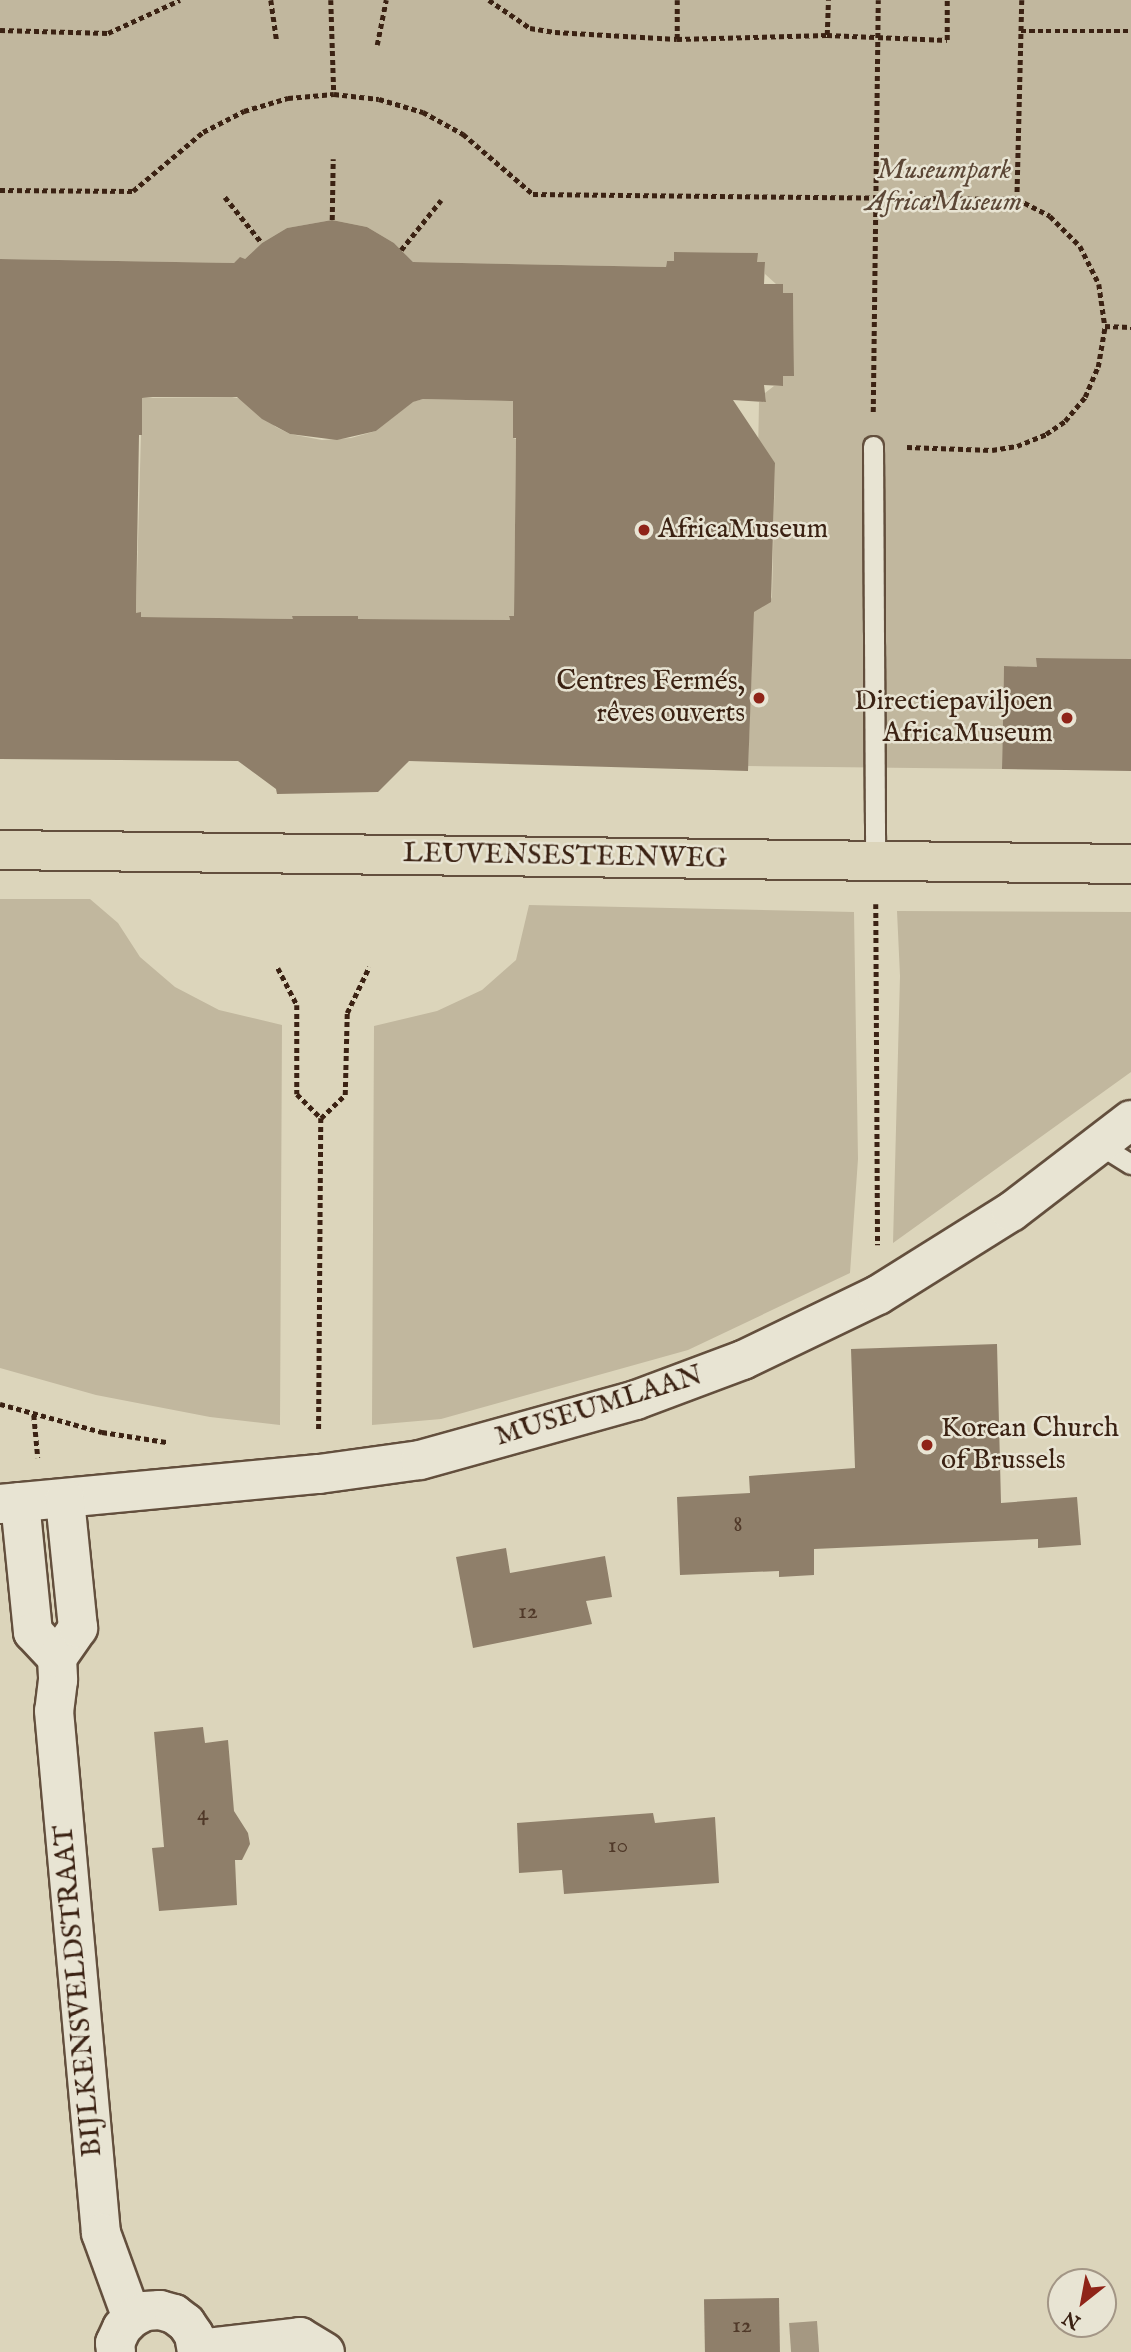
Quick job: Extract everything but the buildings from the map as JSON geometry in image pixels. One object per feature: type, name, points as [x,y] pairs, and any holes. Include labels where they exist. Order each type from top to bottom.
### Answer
[{"type":"main road","name":"LEUVENSESTEENWEG","points":[[0,849],[1131,864]]},
{"type":"street","name":"MUSEUMLAAN","points":[[10,1503],[319,1474],[420,1460],[636,1400],[743,1360],[878,1295],[1011,1212],[1115,1155],[1131,1120]]},
{"type":"street","points":[[10,1503],[33,1632],[57,1658],[78,1628],[65,1499]]},
{"type":"street","name":"BIJLKENSVELDSTRAAT","points":[[57,1658],[58,1680],[54,1711],[100,2233],[132,2318]]},
{"type":"street","points":[[116,2352],[115,2343],[122,2328],[132,2318],[145,2311],[160,2310],[174,2314],[186,2323],[194,2335],[197,2351],[299,2337],[325,2352]]},
{"type":"lane","points":[[873,446],[875,861]]},
{"type":"path","points":[[0,30],[108,33],[180,0]]},
{"type":"path","points":[[271,0],[277,42]]},
{"type":"path","points":[[331,0],[334,94]]},
{"type":"path","points":[[377,45],[386,0]]},
{"type":"path","points":[[488,0],[530,28],[677,39],[827,35],[947,40],[947,0]]},
{"type":"path","points":[[677,0],[677,39]]},
{"type":"path","points":[[827,35],[828,0]]},
{"type":"path","points":[[873,409],[878,0]]},
{"type":"path","points":[[1017,199],[1022,0]]},
{"type":"path","points":[[1021,30],[1131,31]]},
{"type":"path","points":[[0,190],[133,191],[203,132],[244,111],[288,97],[334,94],[379,99],[423,112],[463,134],[533,194],[1017,199],[1050,216],[1080,246],[1099,284],[1105,326],[1098,367],[1085,397],[1065,421],[1046,434],[1017,446],[992,450],[873,446]]},
{"type":"path","points":[[332,220],[333,159]]},
{"type":"path","points":[[225,197],[262,243]]},
{"type":"path","points":[[401,250],[441,200]]},
{"type":"path","points":[[1105,326],[1131,327]]},
{"type":"path","points":[[875,861],[878,1295]]},
{"type":"path","points":[[321,1118],[345,1095],[347,1013],[369,967]]},
{"type":"path","points":[[278,968],[297,1005],[297,1094],[321,1118],[319,1474]]},
{"type":"path","points":[[0,1404],[102,1432],[173,1442]]},
{"type":"green space","name":"Museumpark AfricaMuseum","points":[[0,0],[1131,0],[1131,659],[1037,658],[1037,667],[1004,666],[1002,769],[748,766],[754,605],[769,603],[772,597],[775,463],[758,455],[759,402],[766,402],[765,393],[774,386],[782,386],[783,376],[794,376],[793,293],[783,293],[783,284],[776,284],[765,274],[765,262],[757,262],[757,253],[674,252],[674,261],[667,261],[666,267],[413,262],[394,243],[367,227],[332,220],[287,228],[262,243],[245,259],[234,263],[0,259]]},
{"type":"green space","points":[[142,398],[242,399],[276,427],[290,434],[322,440],[351,438],[376,431],[412,402],[423,399],[513,401],[513,438],[516,439],[514,616],[509,617],[510,620],[358,619],[358,616],[293,616],[293,619],[141,617],[141,613],[136,613]]},
{"type":"green space","points":[[0,899],[90,899],[118,923],[140,957],[175,987],[219,1010],[282,1025],[280,1425],[210,1417],[96,1395],[0,1368]]},
{"type":"green space","points":[[529,905],[854,912],[858,1159],[850,1273],[688,1350],[441,1419],[372,1425],[374,1026],[437,1011],[482,990],[516,960]]},
{"type":"green space","points":[[897,911],[1131,912],[1131,1072],[893,1243],[900,976]]},
{"type":"shaded area","points":[[817,2321],[819,2352],[791,2352],[789,2323]]},
{"type":"place","name":"AfricaMuseum","points":[[644,530]]},
{"type":"place","name":"Centres Fermés, rêves ouverts","points":[[759,698]]},
{"type":"place","name":"Directiepaviljoen AfricaMuseum","points":[[1067,718]]},
{"type":"place","name":"Korean Church of Brussels","points":[[927,1445]]}]
